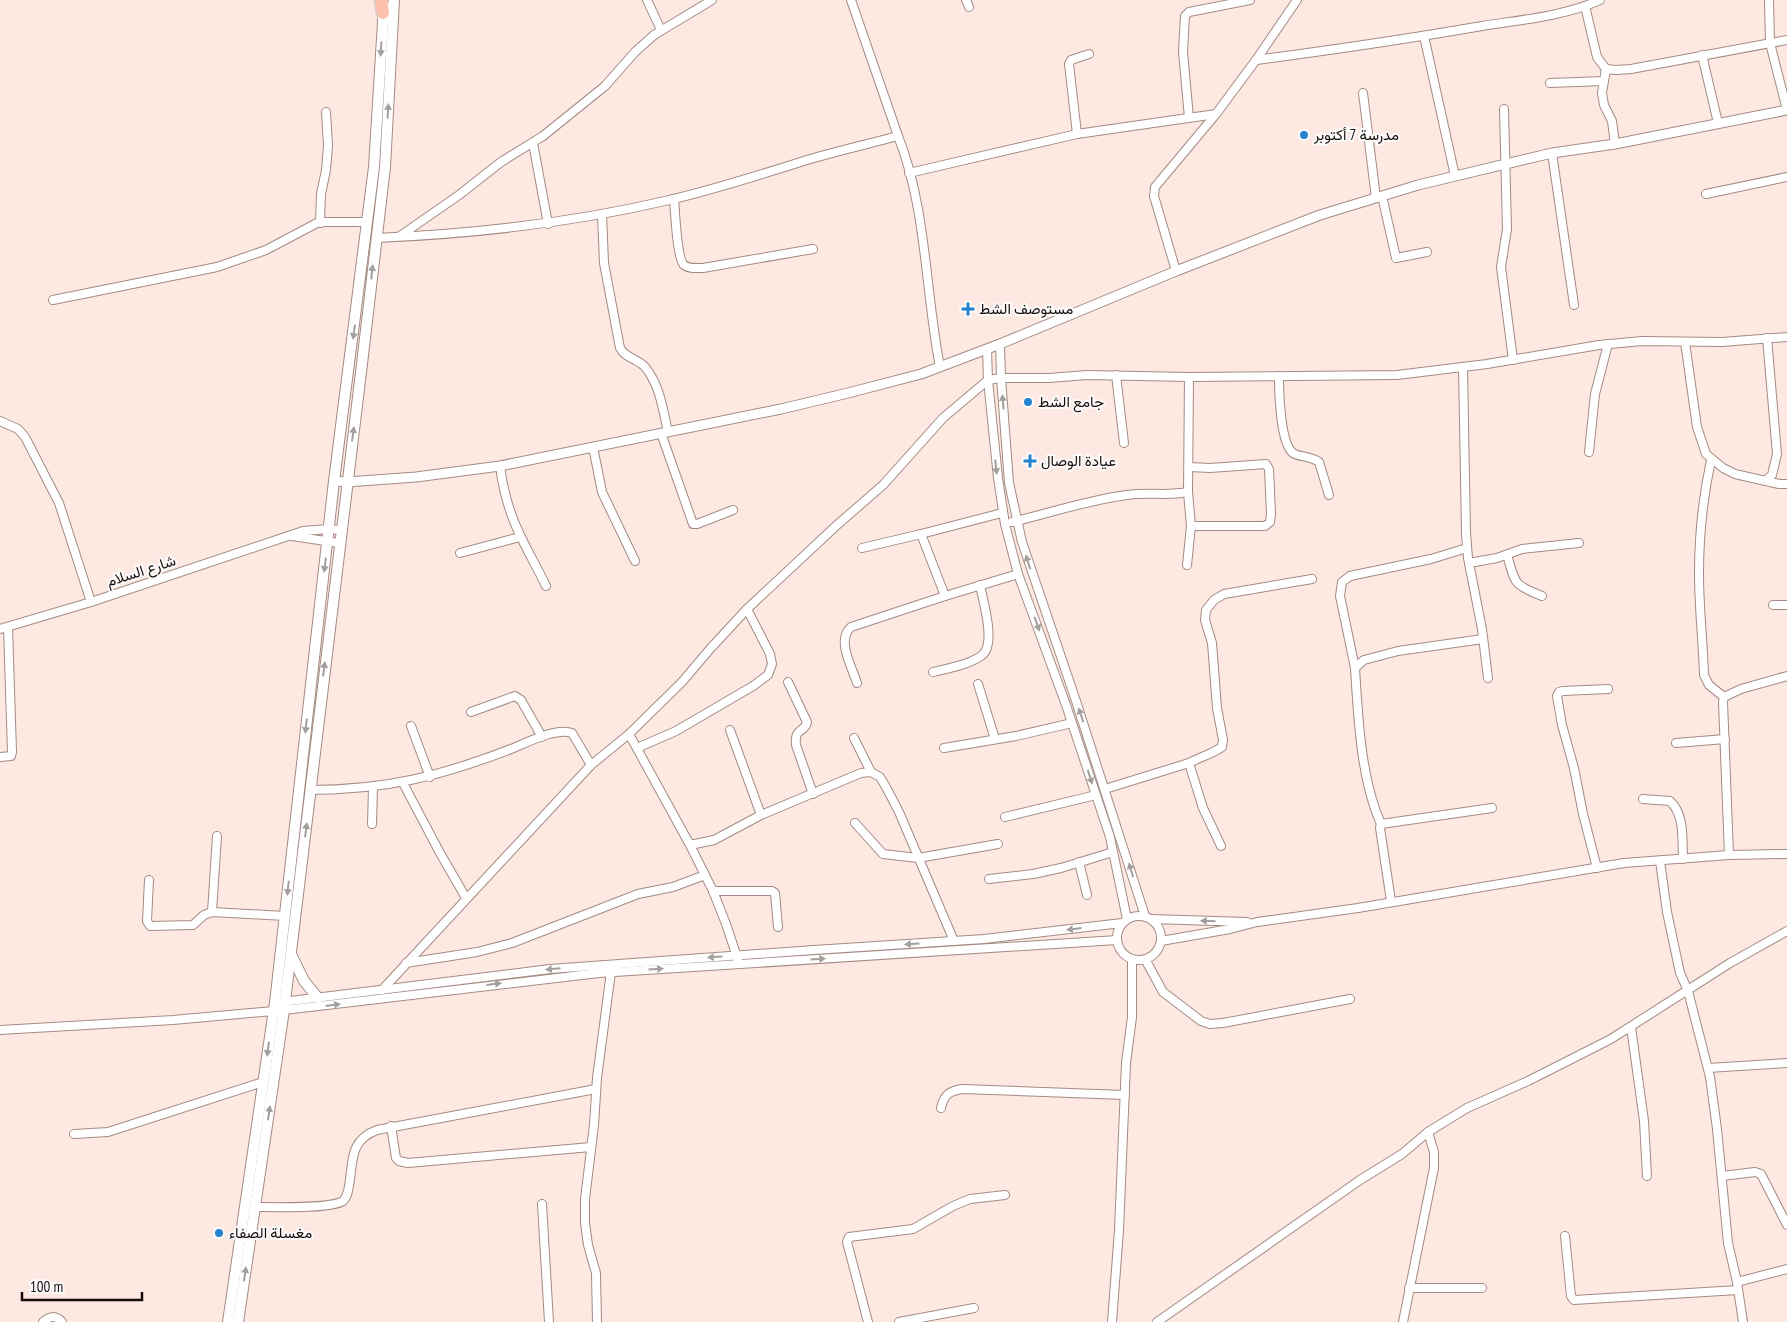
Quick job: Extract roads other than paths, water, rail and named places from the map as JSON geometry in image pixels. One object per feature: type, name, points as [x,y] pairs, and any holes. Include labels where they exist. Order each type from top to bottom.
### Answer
[{"type":"main road","points":[[228,1322],[263,1082],[277,1008],[291,954],[386,159],[394,0]]},
{"type":"main road","points":[[238,1322],[255,1207],[285,916],[334,482],[377,133],[383,4]]},
{"type":"main road","points":[[291,954],[304,981],[318,998]]},
{"type":"street","points":[[646,0],[661,30]]},
{"type":"street","points":[[398,237],[459,195],[502,162],[533,143],[605,86],[635,52],[661,30],[712,0]]},
{"type":"street","points":[[851,0],[905,154],[919,220],[934,338],[940,367]]},
{"type":"street","points":[[1189,118],[1183,52],[1185,16],[1189,12],[1250,0]]},
{"type":"street","points":[[1176,271],[1154,196],[1155,187],[1216,114],[1256,60],[1296,0]]},
{"type":"street","points":[[1256,60],[1359,47],[1424,36],[1586,6],[1600,0]]},
{"type":"street","points":[[334,482],[416,477],[500,466],[790,407],[921,374],[1320,215],[1379,197],[1455,176],[1552,153],[1615,144],[1787,110],[1770,43],[1769,0]]},
{"type":"street","points":[[1586,6],[1597,57],[1606,69],[1602,92],[1604,105],[1612,122],[1615,144]]},
{"type":"street","points":[[1424,36],[1455,176]]},
{"type":"street","points":[[1606,69],[1624,70],[1787,40]]},
{"type":"street","points":[[1077,134],[1069,64],[1071,60],[1088,54]]},
{"type":"street","points":[[1702,55],[1718,123]]},
{"type":"street","points":[[1550,83],[1604,81]]},
{"type":"street","points":[[1363,93],[1379,197],[1396,258],[1427,252]]},
{"type":"street","points":[[1504,109],[1507,228],[1501,267],[1513,360]]},
{"type":"street","points":[[320,223],[321,194],[328,146],[326,112]]},
{"type":"street","points":[[909,173],[1077,134],[1216,114]]},
{"type":"street","points":[[376,238],[548,224],[602,214],[722,188],[809,160],[898,136]]},
{"type":"street","points":[[533,143],[548,224]]},
{"type":"street","points":[[1552,153],[1574,305]]},
{"type":"street","points":[[1706,194],[1787,177]]},
{"type":"street","points":[[674,199],[679,250],[682,262],[690,268],[702,268],[813,249]]},
{"type":"street","points":[[602,214],[604,263],[620,348],[622,352],[644,367],[652,379],[658,394],[664,432],[693,524],[733,510]]},
{"type":"street","points":[[54,300],[217,267],[266,250],[320,223],[367,222]]},
{"type":"street","points":[[382,990],[591,765],[629,734],[682,682],[747,609],[883,485],[943,418],[988,380],[1116,375],[1189,377],[1397,375],[1513,360],[1608,344],[1642,341],[1722,342],[1787,337]]},
{"type":"street","points":[[1766,480],[1772,475],[1777,454],[1767,338]]},
{"type":"street","points":[[1685,342],[1697,428],[1706,454],[1711,460],[1735,474],[1779,484],[1787,484]]},
{"type":"street","points":[[987,349],[988,380],[1002,513],[1018,574],[1072,723],[1114,852],[1124,921],[1119,928],[1117,940],[1122,952],[1132,959],[1145,959],[1156,952],[1161,941],[1159,928],[1148,918],[1031,571],[1016,521],[1009,484],[1000,344]]},
{"type":"street","points":[[1589,452],[1595,394],[1608,344]]},
{"type":"street","points":[[1464,367],[1467,548],[1488,678]]},
{"type":"street","points":[[1116,375],[1124,443]]},
{"type":"street","points":[[1279,376],[1280,413],[1290,450],[1294,453],[1308,456],[1318,462],[1329,495]]},
{"type":"street","points":[[1187,565],[1191,526],[1188,492],[1189,377]]},
{"type":"street","points":[[0,421],[18,429],[26,437],[59,503],[92,602]]},
{"type":"street","points":[[993,429],[1005,428]]},
{"type":"street","points":[[593,447],[602,492],[635,561]]},
{"type":"street","points":[[1711,460],[1702,526],[1699,574],[1704,675],[1709,686],[1724,697]]},
{"type":"street","points":[[1189,467],[1210,468],[1266,464],[1269,469],[1271,514],[1270,522],[1265,526],[1191,526]]},
{"type":"street","points":[[500,466],[508,505],[520,536],[546,586]]},
{"type":"street","points":[[1005,524],[1118,496],[1141,493],[1188,492]]},
{"type":"street","points":[[862,548],[1002,513]]},
{"type":"street","name":"شارع السلام","points":[[4,628],[92,602],[310,530],[341,530]]},
{"type":"street","points":[[921,534],[945,596]]},
{"type":"street","points":[[290,536],[339,543]]},
{"type":"street","points":[[460,553],[520,536]]},
{"type":"street","points":[[1469,563],[1497,558],[1522,549],[1579,543]]},
{"type":"street","points":[[1391,901],[1380,828],[1381,824],[1372,806],[1359,731],[1355,668],[1340,596],[1342,582],[1350,576],[1431,559],[1467,548]]},
{"type":"street","points":[[1507,554],[1516,583],[1522,588],[1542,596]]},
{"type":"street","points":[[857,683],[844,640],[846,632],[851,627],[1018,574]]},
{"type":"street","points":[[1105,789],[1189,763],[1208,753],[1218,751],[1222,747],[1223,740],[1214,687],[1215,659],[1205,620],[1206,610],[1214,600],[1224,594],[1312,579]]},
{"type":"street","points":[[933,672],[966,663],[982,656],[987,650],[989,635],[980,585]]},
{"type":"street","points":[[1773,605],[1787,605]]},
{"type":"street","points":[[637,748],[676,731],[753,686],[768,675],[772,664],[770,654],[747,609]]},
{"type":"street","points":[[0,757],[11,756],[12,752],[4,628]]},
{"type":"street","points":[[1355,668],[1364,660],[1398,651],[1483,639]]},
{"type":"street","points":[[1729,855],[1722,702],[1724,697],[1741,689],[1787,676]]},
{"type":"street","points":[[788,682],[807,722],[806,727],[797,733],[796,745],[813,794]]},
{"type":"street","points":[[978,684],[995,740]]},
{"type":"street","points":[[1597,868],[1582,814],[1557,696],[1559,692],[1563,691],[1608,690]]},
{"type":"street","points":[[471,712],[515,696],[518,697],[542,737]]},
{"type":"street","points":[[944,748],[995,740],[1072,723]]},
{"type":"street","points":[[411,726],[430,777]]},
{"type":"street","points":[[730,730],[761,815]]},
{"type":"street","points":[[310,790],[373,788],[430,777],[542,737],[565,731],[572,733],[591,765]]},
{"type":"street","points":[[629,734],[713,891],[739,964]]},
{"type":"street","points":[[854,738],[870,772]]},
{"type":"street","points":[[1676,743],[1725,740]]},
{"type":"street","points":[[1189,763],[1203,808],[1222,846]]},
{"type":"street","points":[[690,845],[714,840],[761,815],[862,773],[870,772],[880,777],[899,812],[954,941]]},
{"type":"street","points":[[403,783],[466,898]]},
{"type":"street","points":[[372,824],[373,788]]},
{"type":"street","points":[[1005,817],[1096,795]]},
{"type":"street","points":[[1643,799],[1670,801],[1677,807],[1680,818],[1683,859]]},
{"type":"street","points":[[1381,824],[1492,808]]},
{"type":"street","points":[[855,823],[883,854],[918,858],[998,844]]},
{"type":"street","points":[[212,912],[218,836]]},
{"type":"street","points":[[989,879],[1033,874],[1114,852]]},
{"type":"street","points":[[1161,941],[1230,929],[1256,922],[1489,887],[1624,863],[1729,855],[1787,854]]},
{"type":"street","points":[[1660,861],[1672,938],[1680,973],[1688,991],[1708,1068],[1717,1129],[1728,1243],[1738,1286],[1743,1322]]},
{"type":"street","points":[[1078,862],[1087,895]]},
{"type":"street","points":[[406,963],[469,954],[503,945],[638,894],[672,887],[705,875]]},
{"type":"street","points":[[149,880],[147,921],[150,926],[194,925],[204,914],[212,912],[285,916]]},
{"type":"street","points":[[713,891],[775,892],[778,927]]},
{"type":"street","points":[[277,1008],[318,998],[550,970],[991,939],[1124,921],[1133,916],[1256,922]]},
{"type":"street","points":[[1157,1322],[1360,1180],[1402,1154],[1428,1132],[1467,1108],[1528,1081],[1610,1039],[1730,964],[1787,932]]},
{"type":"street","points":[[0,1030],[173,1020],[611,972],[1117,940]]},
{"type":"street","points":[[1112,1322],[1127,1054],[1132,1017],[1132,959]]},
{"type":"street","points":[[1145,959],[1163,992],[1201,1021],[1210,1024],[1350,999]]},
{"type":"street","points":[[597,1322],[596,1273],[588,1245],[585,1223],[585,1198],[596,1089],[611,972]]},
{"type":"street","points":[[1631,1027],[1644,1121],[1647,1176]]},
{"type":"street","points":[[1708,1068],[1787,1063]]},
{"type":"street","points":[[74,1134],[108,1132],[263,1082]]},
{"type":"street","points":[[255,1207],[341,1202],[347,1195],[356,1145],[369,1133],[391,1126],[596,1089]]},
{"type":"street","points":[[941,1108],[943,1100],[948,1093],[962,1089],[1125,1095]]},
{"type":"street","points":[[391,1126],[396,1158],[399,1161],[408,1163],[591,1147]]},
{"type":"street","points":[[1403,1322],[1434,1168],[1434,1152],[1428,1132]]},
{"type":"street","points":[[1722,1176],[1755,1172],[1761,1174],[1787,1225]]},
{"type":"street","points":[[868,1322],[847,1242],[849,1237],[913,1229],[953,1206],[970,1199],[1005,1195]]},
{"type":"street","points":[[542,1204],[549,1322]]},
{"type":"street","points":[[1565,1236],[1571,1296],[1574,1300],[1738,1286],[1787,1268]]},
{"type":"street","points":[[1409,1288],[1482,1288]]},
{"type":"street","points":[[899,1322],[974,1308]]},
{"type":"street","points":[[43,1322],[48,1317],[59,1318],[62,1322]]},
{"type":"place","name":"مدرسة 7 أكتوبر","points":[[1304,135]]},
{"type":"place","name":"مستوصف الشط","points":[[968,309]]},
{"type":"place","name":"جامع الشط","points":[[1028,402]]},
{"type":"place","name":"عيادة الوصال","points":[[1030,461]]},
{"type":"place","name":"مغسلة الصفاء","points":[[219,1233]]}]
